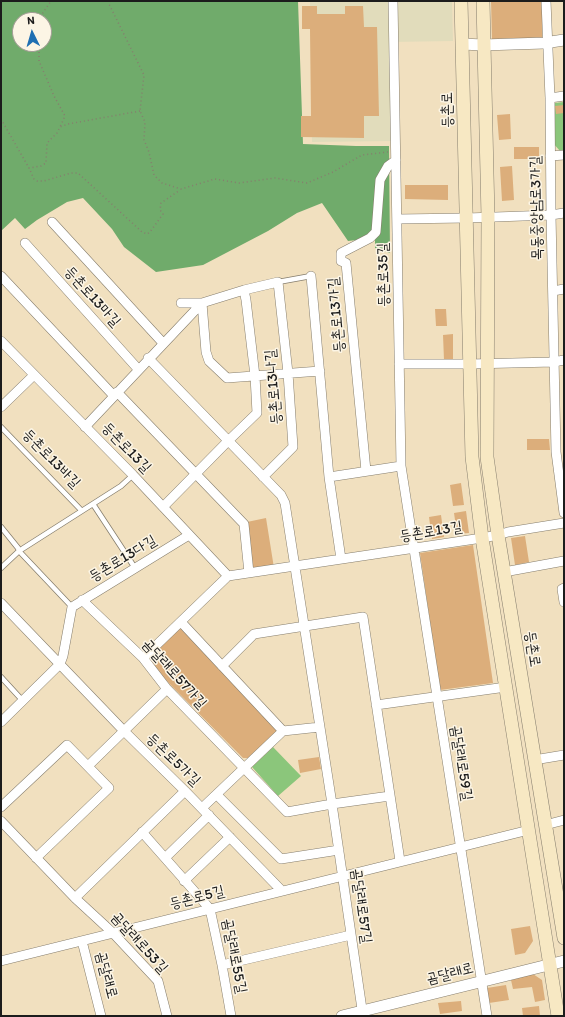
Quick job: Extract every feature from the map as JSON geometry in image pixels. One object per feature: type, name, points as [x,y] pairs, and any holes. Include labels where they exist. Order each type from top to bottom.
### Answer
[{"type":"main road","name":"등촌로","points":[[462,1],[472,457],[482,538],[558,1016]]},
{"type":"main road","name":"등촌로","points":[[483,1],[488,217],[487,456],[498,536],[564,938]]},
{"type":"street","name":"등촌로35길","points":[[393,1],[401,466],[414,548]]},
{"type":"street","name":"목동중앙남로3가길","points":[[546,1],[550,98],[554,362],[560,413],[560,463],[564,513]]},
{"type":"street","points":[[462,44],[483,45],[564,40]]},
{"type":"street","points":[[550,98],[564,96]]},
{"type":"street","points":[[550,156],[564,155]]},
{"type":"street","name":"등촌로13가길","points":[[366,471],[346,263],[341,260],[341,253],[370,238],[376,232],[380,180],[396,156]]},
{"type":"street","points":[[397,218],[467,218],[551,215],[564,213]]},
{"type":"street","name":"등촌로13마길","points":[[52,222],[163,343]]},
{"type":"street","name":"등촌로13마길","points":[[26,243],[138,369]]},
{"type":"street","points":[[1,276],[244,524],[249,573]]},
{"type":"street","name":"등촌로13가길","points":[[311,276],[329,477],[341,559]]},
{"type":"street","points":[[181,302],[202,303],[244,290],[278,282]]},
{"type":"street","name":"등촌로13나길","points":[[263,477],[293,447],[288,373],[278,282]]},
{"type":"street","points":[[553,291],[564,289]]},
{"type":"street","name":"등촌로13나길","points":[[228,440],[257,413],[255,376],[244,290]]},
{"type":"street","points":[[85,427],[148,358],[202,303]]},
{"type":"street","points":[[202,303],[206,352],[209,361],[227,378],[320,371]]},
{"type":"street","name":"등촌로13길","points":[[1,341],[133,475],[228,576],[498,536],[508,532],[564,523]]},
{"type":"street","points":[[148,358],[281,495],[285,503],[295,566]]},
{"type":"street","points":[[400,364],[487,364],[554,362],[564,360]]},
{"type":"street","points":[[1,407],[34,375]]},
{"type":"street","points":[[163,507],[228,440]]},
{"type":"street","points":[[329,477],[401,466]]},
{"type":"street","name":"등촌로13다길","points":[[72,607],[190,535]]},
{"type":"street","name":"곰달래로59길","points":[[414,548],[487,1016]]},
{"type":"street","points":[[504,572],[564,561]]},
{"type":"street","name":"곰달래로57길","points":[[295,566],[343,876],[362,1014]]},
{"type":"street","points":[[142,658],[228,576]]},
{"type":"street","points":[[564,588],[562,588],[564,602]]},
{"type":"street","name":"곰달래로57가길","points":[[82,600],[142,658],[168,689],[287,812],[332,804]]},
{"type":"street","points":[[1,603],[60,664]]},
{"type":"street","points":[[1,722],[60,664],[63,656],[72,607]]},
{"type":"street","points":[[222,666],[254,634],[363,617],[400,861]]},
{"type":"street","points":[[181,622],[284,731]]},
{"type":"street","name":"등촌로5가길","points":[[60,664],[282,891]]},
{"type":"street","points":[[376,706],[506,687]]},
{"type":"street","name":"등촌로5가길","points":[[88,766],[168,689]]},
{"type":"street","points":[[244,769],[284,731],[320,727]]},
{"type":"street","points":[[1,807],[67,745],[109,788],[36,858]]},
{"type":"street","points":[[534,760],[564,754]]},
{"type":"street","name":"등촌로5가길","points":[[165,858],[206,812],[217,795],[244,769]]},
{"type":"street","points":[[75,898],[185,791]]},
{"type":"street","points":[[217,795],[281,859],[339,850]]},
{"type":"street","points":[[332,804],[390,796]]},
{"type":"street","points":[[545,825],[564,820]]},
{"type":"street","name":"곰달래로53길","points":[[1,821],[75,898],[113,933],[158,981],[167,1016]]},
{"type":"street","name":"등촌로5길","points":[[1,961],[529,830]]},
{"type":"street","name":"곰달래로55길","points":[[142,832],[210,909],[231,1016]]},
{"type":"street","points":[[184,880],[230,838]]},
{"type":"street","points":[[222,965],[351,935]]},
{"type":"street","name":"곰달래로","points":[[82,941],[101,1016]]},
{"type":"street","name":"곰달래로","points":[[342,1016],[362,1014],[564,961]]},
{"type":"lane","points":[[278,282],[311,276]]},
{"type":"lane","name":"등촌로13바길","points":[[1,427],[81,510]]},
{"type":"lane","points":[[1,568],[19,551],[81,510],[121,486],[133,475]]},
{"type":"lane","points":[[93,504],[135,568]]},
{"type":"lane","points":[[1,526],[19,551],[72,607]]},
{"type":"lane","points":[[1,677],[24,701]]},
{"type":"path","points":[[43,12],[51,1]]},
{"type":"path","points":[[110,1],[109,4],[144,75],[140,111],[145,122],[144,140],[150,152],[154,175],[162,183],[181,189]]},
{"type":"path","points":[[29,168],[41,166],[46,163],[46,143],[57,133],[65,116],[54,96],[40,62],[39,52]]},
{"type":"path","points":[[60,128],[68,124],[140,111]]},
{"type":"path","points":[[1,119],[34,179],[37,181],[44,181],[71,173],[78,173],[142,232],[147,234],[163,214],[160,210],[162,203],[181,189],[215,179],[239,183],[275,178],[307,183],[333,172],[362,155],[396,156]]},
{"type":"shaded area","points":[[310,1],[452,1],[453,41],[391,42],[392,141],[312,142]]},
{"type":"green space","points":[[1,1],[298,1],[303,144],[389,146],[390,253],[375,248],[375,238],[348,241],[322,203],[297,213],[268,231],[203,265],[156,272],[124,247],[112,229],[83,198],[67,202],[25,229],[15,218],[1,231]]},
{"type":"green space","points":[[564,102],[564,151],[560,151],[553,143],[554,103]]},
{"type":"green space","points":[[273,747],[301,776],[278,796],[252,767]]},
{"type":"building","points":[[491,1],[542,1],[542,38],[492,39]]},
{"type":"building","points":[[302,6],[317,6],[317,14],[345,14],[345,6],[363,6],[364,27],[377,27],[379,116],[364,116],[364,138],[301,137],[301,116],[311,116],[310,29],[302,29]]},
{"type":"building","points":[[564,105],[564,113],[556,114],[555,106]]},
{"type":"building","points":[[510,114],[511,139],[499,140],[497,115]]},
{"type":"building","points":[[514,147],[539,147],[539,159],[514,159]]},
{"type":"building","points":[[512,166],[514,200],[502,201],[500,167]]},
{"type":"building","points":[[405,185],[448,185],[448,200],[405,199]]},
{"type":"building","points":[[435,309],[446,309],[447,326],[436,326]]},
{"type":"building","points":[[453,334],[453,359],[444,360],[443,335]]},
{"type":"building","points":[[527,439],[549,439],[550,450],[527,450]]},
{"type":"building","points":[[461,483],[464,505],[453,506],[450,485]]},
{"type":"building","points":[[466,511],[469,533],[457,534],[454,513]]},
{"type":"building","points":[[441,515],[444,537],[432,539],[429,517]]},
{"type":"building","points":[[266,518],[274,568],[250,572],[247,522]]},
{"type":"building","points":[[525,536],[529,562],[515,565],[511,538]]},
{"type":"building","points":[[473,545],[493,683],[440,690],[420,553]]},
{"type":"building","points":[[181,625],[279,729],[248,758],[243,758],[145,659]]},
{"type":"building","points":[[319,757],[321,769],[300,773],[298,760]]},
{"type":"building","points":[[530,926],[533,941],[525,953],[515,955],[511,929]]},
{"type":"building","points":[[533,974],[542,980],[545,1000],[535,1002],[532,987],[513,989],[511,980]]},
{"type":"building","points":[[506,985],[509,1000],[489,1003],[487,988]]},
{"type":"building","points":[[461,1001],[462,1011],[440,1014],[438,1003]]},
{"type":"building","points":[[539,1006],[540,1016],[523,1016],[522,1008]]}]
